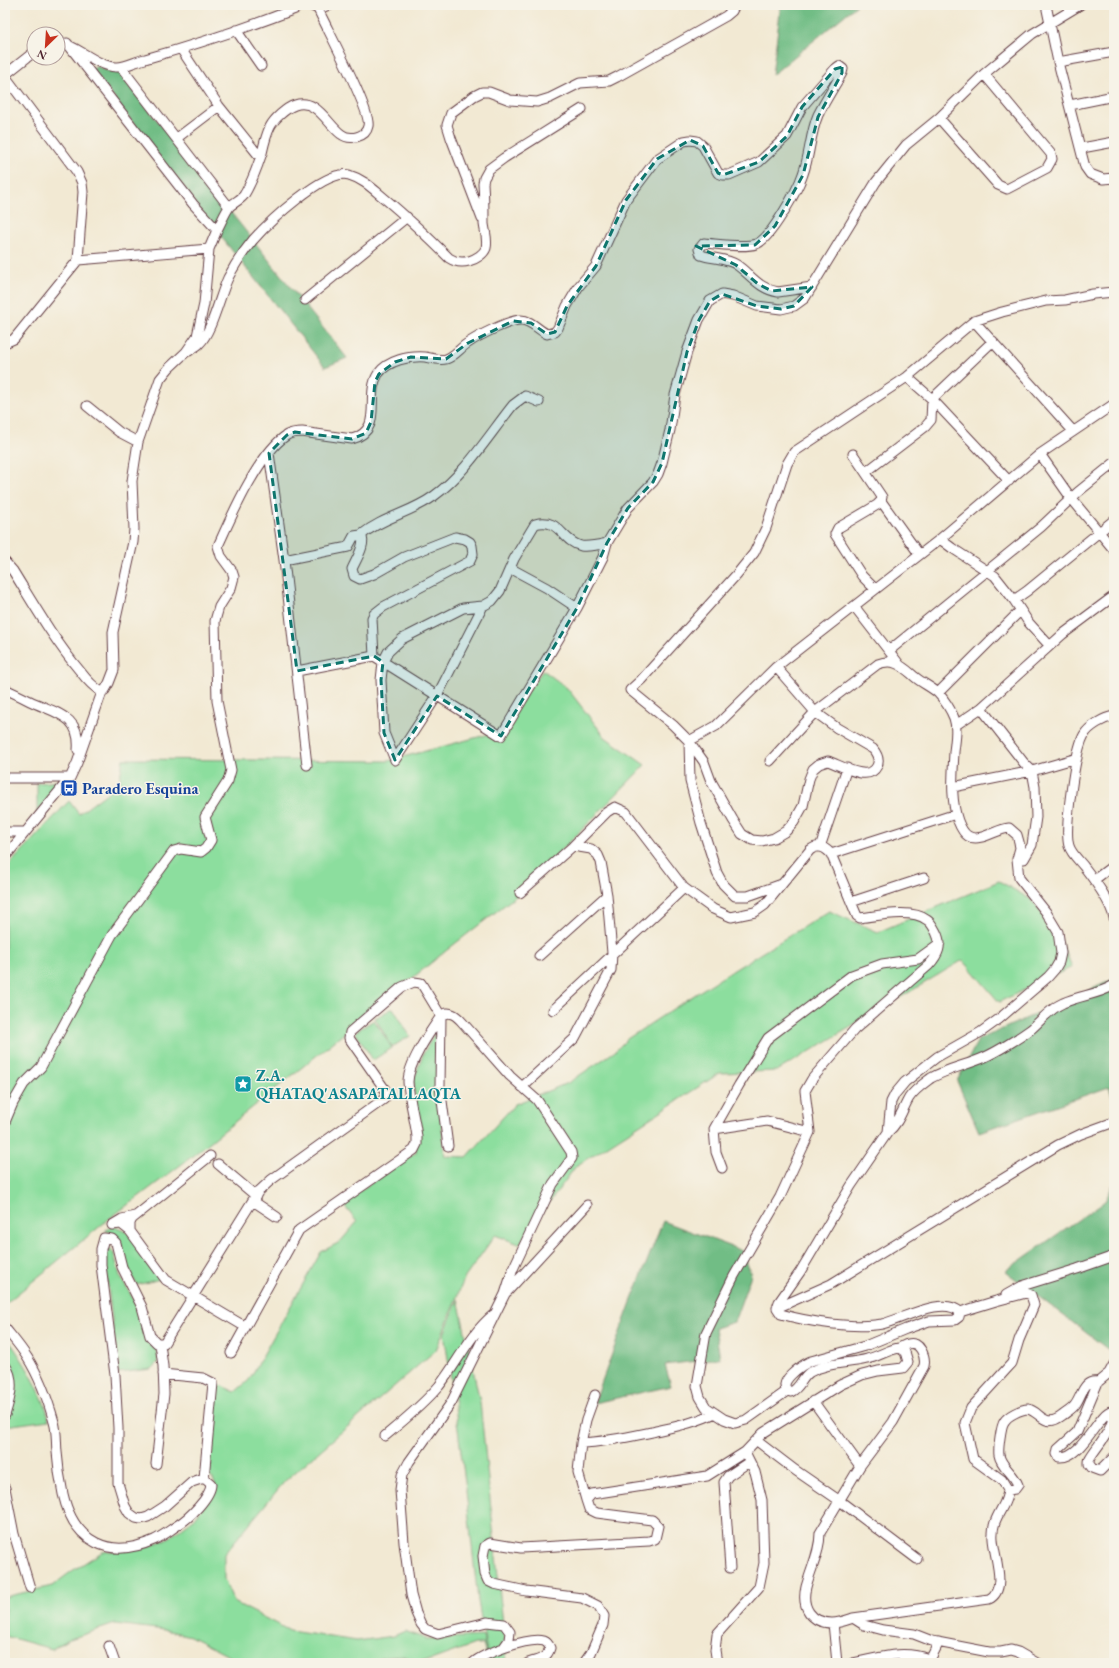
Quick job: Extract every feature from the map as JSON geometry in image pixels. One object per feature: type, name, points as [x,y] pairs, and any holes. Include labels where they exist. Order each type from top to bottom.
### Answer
[{"type":"street","points":[[66,44],[110,66],[121,67],[130,63],[181,49],[236,30],[295,9],[300,5]]},
{"type":"street","points":[[186,352],[197,336],[204,304],[209,249],[229,207],[236,203],[244,194],[260,157],[270,126],[286,110],[296,105],[304,104],[316,108],[342,135],[351,138],[361,136],[366,132],[369,125],[356,87],[314,7],[329,5]]},
{"type":"street","points":[[5,857],[24,832],[70,778],[78,763],[102,692],[109,683],[114,670],[113,632],[133,542],[134,529],[132,481],[138,442],[160,379],[186,352],[199,344],[206,334],[222,291],[238,261],[249,245],[273,219],[309,190],[331,178],[347,174],[362,180],[406,217],[449,258],[460,262],[470,261],[479,257],[485,249],[487,239],[484,224],[450,138],[447,125],[451,113],[482,92],[489,92],[510,100],[537,102],[550,98],[580,83],[609,81],[726,16],[735,5]]},
{"type":"street","points":[[1046,5],[1058,62],[1082,148],[1085,167],[1090,174],[1103,179],[1114,178]]},
{"type":"street","points":[[297,671],[374,656],[501,736],[577,608],[603,556],[607,543],[628,508],[653,482],[658,474],[670,430],[675,395],[687,352],[698,320],[710,301],[722,294],[733,296],[757,306],[781,308],[794,306],[805,298],[876,182],[906,145],[939,118],[984,74],[1032,34],[1080,5]]},
{"type":"street","points":[[236,30],[261,66]]},
{"type":"street","points":[[66,46],[193,204],[217,230]]},
{"type":"street","points":[[181,49],[219,106],[260,157]]},
{"type":"street","points":[[1058,62],[1114,52]]},
{"type":"street","points":[[5,342],[14,339],[78,260],[83,192],[82,183],[77,172],[5,75],[26,58]]},
{"type":"street","points":[[5,1122],[13,1103],[24,1084],[41,1067],[112,935],[174,851],[181,849],[201,852],[206,848],[211,840],[206,817],[228,781],[231,770],[217,701],[215,621],[219,608],[231,588],[234,577],[232,570],[221,556],[218,546],[258,466],[269,453],[287,435],[295,432],[352,439],[366,433],[371,422],[372,392],[375,382],[379,374],[395,362],[411,357],[446,359],[468,343],[513,321],[522,320],[531,323],[547,334],[555,332],[558,328],[566,306],[579,286],[596,266],[626,200],[657,159],[684,141],[690,140],[697,141],[703,146],[718,173],[723,175],[729,176],[759,162],[787,136],[802,108],[839,66],[844,69],[818,116],[803,175],[790,203],[774,226],[760,242],[755,245],[704,243],[699,249],[701,255],[728,261],[736,265],[758,284],[772,291],[778,292],[812,287]]},
{"type":"street","points":[[121,67],[229,207]]},
{"type":"street","points":[[939,118],[998,185],[1004,189],[1007,189],[1048,168],[1052,159],[1052,154],[984,74]]},
{"type":"street","points":[[1070,105],[1114,96]]},
{"type":"street","points":[[177,138],[219,106]]},
{"type":"street","points":[[484,224],[484,178],[489,169],[582,108]]},
{"type":"street","points":[[1082,148],[1114,142]]},
{"type":"street","points":[[305,300],[406,217]]},
{"type":"street","points":[[78,260],[209,249]]},
{"type":"street","points":[[776,667],[815,712],[837,728],[874,749],[879,761],[876,768],[871,772],[860,774],[828,761],[819,764],[813,769],[809,778],[803,806],[794,822],[786,831],[774,838],[762,842],[752,840],[742,834],[732,820],[711,781],[704,762],[689,741],[673,725],[630,690],[641,680],[701,614],[754,553],[766,528],[787,464],[794,452],[907,377],[974,321],[1046,301],[1065,300],[1093,294],[1114,292]]},
{"type":"street","points":[[974,321],[1073,431]]},
{"type":"street","points":[[866,472],[925,427],[931,420],[932,399],[993,341]]},
{"type":"street","points":[[907,377],[932,399],[1008,481]]},
{"type":"street","points":[[284,560],[348,547],[354,536],[361,534],[372,525],[418,506],[434,496],[450,483],[469,462],[513,405],[521,398],[526,396],[539,402]]},
{"type":"street","points":[[689,741],[716,726],[776,667],[940,538],[1040,454],[1114,404]]},
{"type":"street","points":[[87,406],[119,432],[138,442]]},
{"type":"street","points":[[269,453],[284,560],[307,765]]},
{"type":"street","points":[[853,454],[882,497],[881,501],[919,554]]},
{"type":"street","points":[[1040,454],[1071,498],[1114,550]]},
{"type":"street","points":[[890,650],[987,569],[1041,527],[1071,498],[1114,463]]},
{"type":"street","points":[[875,589],[862,576],[835,534],[838,528],[877,505],[881,501]]},
{"type":"street","points":[[1014,600],[1114,520]]},
{"type":"street","points":[[483,606],[437,696],[395,760],[384,733],[381,680],[383,662],[391,649],[402,639],[463,608],[483,606],[492,601],[500,591],[523,541],[535,524],[550,522],[572,542],[581,546],[607,543]]},
{"type":"street","points":[[361,534],[363,543],[352,569],[354,576],[360,578],[366,578],[404,557],[455,537],[465,539],[470,542],[473,554],[470,561],[382,607],[374,614],[372,622],[374,656]]},
{"type":"street","points":[[940,538],[952,548],[987,569],[995,576],[1014,600],[1020,611],[1049,645]]},
{"type":"street","points":[[5,562],[13,571],[58,643],[86,679],[96,689],[102,692]]},
{"type":"street","points":[[510,568],[547,588],[577,608]]},
{"type":"street","points":[[956,725],[981,708],[1049,645],[1114,596]]},
{"type":"street","points":[[854,606],[890,650],[899,664],[918,680],[938,693],[953,716],[956,725],[953,801],[956,814],[964,833],[973,838],[983,837],[998,830],[1009,828],[1017,835],[1020,848],[1017,859],[1019,878],[1058,932],[1061,953],[1059,962],[1048,977],[999,1019],[981,1032],[937,1057],[905,1082],[891,1102],[888,1132]]},
{"type":"street","points":[[938,693],[1020,611]]},
{"type":"street","points":[[770,761],[815,712],[878,664],[887,662],[899,664]]},
{"type":"street","points":[[5,689],[31,702],[60,713],[72,723],[79,740],[78,763]]},
{"type":"street","points":[[981,708],[1024,763],[1032,770],[1035,787],[1036,817],[1034,832],[1029,853],[1024,859],[1017,859]]},
{"type":"street","points":[[1114,716],[1095,724],[1084,735],[1073,771],[1068,816],[1069,846],[1075,857],[1094,880],[1114,916]]},
{"type":"street","points":[[689,741],[690,781],[711,856],[723,884],[735,896],[742,897],[782,884]]},
{"type":"street","points":[[953,787],[1032,770],[1077,758]]},
{"type":"street","points":[[820,846],[847,768]]},
{"type":"street","points":[[5,778],[70,778]]},
{"type":"street","points":[[520,893],[574,846],[607,812],[615,807],[626,812],[684,888],[713,909],[732,917],[755,912],[765,905],[810,850],[814,847],[820,846],[826,848],[831,854],[855,914],[860,918],[909,913],[919,916],[927,920],[933,928],[940,943],[937,955],[929,965],[855,1029],[812,1079],[805,1091],[810,1132],[780,1197],[734,1276],[706,1333],[696,1386],[703,1402],[715,1414],[736,1423],[746,1420],[787,1391],[792,1392],[797,1390],[808,1373],[824,1365],[867,1359],[909,1343],[915,1344],[921,1349],[925,1359],[924,1366],[893,1422],[860,1466],[820,1533],[820,1544],[817,1556],[806,1588],[806,1609],[810,1615],[822,1622],[833,1623],[853,1618],[989,1599],[994,1597],[999,1586],[993,1540],[993,1526],[1007,1496],[1008,1490],[1002,1480],[973,1458],[965,1423],[971,1408],[1012,1363],[1018,1340],[1034,1305],[1031,1295],[1026,1293],[960,1312]]},
{"type":"street","points":[[831,854],[956,814]]},
{"type":"street","points":[[5,832],[24,832]]},
{"type":"street","points":[[522,1087],[575,1038],[611,970],[612,953],[607,895],[601,862],[598,854],[591,849],[574,846]]},
{"type":"street","points":[[1094,880],[1114,865]]},
{"type":"street","points":[[851,902],[924,878]]},
{"type":"street","points":[[553,1010],[612,953],[684,888]]},
{"type":"street","points":[[539,956],[607,895]]},
{"type":"street","points":[[722,1168],[716,1152],[714,1129],[739,1084],[768,1038],[852,975],[882,964],[918,959],[940,943]]},
{"type":"street","points":[[204,1478],[192,1482],[165,1506],[148,1517],[141,1519],[136,1518],[129,1513],[125,1506],[118,1483],[118,1428],[115,1375],[101,1265],[101,1248],[104,1238],[112,1239],[116,1243],[122,1267],[142,1307],[150,1336],[153,1341],[160,1344],[164,1343],[254,1198],[271,1180],[384,1099],[387,1095],[386,1091],[349,1038],[350,1032],[402,987],[414,982],[421,983],[440,1016],[440,1086],[448,1146]]},
{"type":"street","points":[[777,1308],[779,1302],[800,1272],[843,1198],[888,1132],[896,1124],[910,1097],[916,1089],[933,1078],[961,1064],[985,1057],[1030,1030],[1052,1009],[1062,1003],[1100,993],[1114,985]]},
{"type":"street","points":[[231,1353],[244,1326],[300,1230],[414,1150],[417,1144],[417,1137],[409,1091],[409,1076],[421,1047],[440,1016],[444,1013],[450,1013],[458,1018],[510,1076],[537,1100],[571,1152],[572,1158],[549,1191],[513,1269],[496,1312],[451,1403],[409,1462],[402,1476],[400,1490],[411,1595],[416,1613],[424,1629],[438,1634],[487,1622],[504,1624],[510,1632],[509,1640],[504,1647]]},
{"type":"street","points":[[714,1129],[767,1121],[810,1132]]},
{"type":"street","points":[[777,1308],[831,1284],[1058,1145],[1080,1134],[1114,1122]]},
{"type":"street","points":[[130,1231],[130,1221],[135,1216],[210,1156]]},
{"type":"street","points":[[218,1164],[254,1198],[277,1217]]},
{"type":"street","points":[[504,1294],[587,1205]]},
{"type":"street","points":[[135,1216],[122,1219],[112,1225],[121,1224],[130,1231],[166,1280],[192,1297],[244,1326]]},
{"type":"street","points":[[996,1301],[1022,1286],[1114,1256]]},
{"type":"street","points":[[777,1308],[781,1314],[797,1319],[826,1323],[861,1325],[882,1324],[942,1306],[955,1308],[960,1312]]},
{"type":"street","points":[[385,1436],[409,1416],[438,1386],[482,1325],[496,1312]]},
{"type":"street","points":[[787,1391],[785,1387],[786,1382],[790,1376],[803,1364],[865,1346],[906,1329],[929,1322],[955,1320],[959,1317],[960,1312]]},
{"type":"street","points":[[5,1328],[24,1352],[37,1376],[54,1422],[63,1495],[69,1510],[78,1525],[90,1539],[99,1545],[116,1548],[134,1546],[156,1539],[182,1522],[196,1509],[211,1490],[210,1484],[204,1478]]},
{"type":"street","points":[[156,1464],[164,1394],[160,1344]]},
{"type":"street","points":[[586,1500],[592,1494],[707,1476],[745,1452],[763,1433],[840,1385],[862,1375],[878,1371],[904,1368],[908,1362],[907,1355],[899,1348]]},
{"type":"street","points":[[1114,1364],[1108,1373],[1098,1382],[1076,1432],[1058,1449],[1057,1454],[1059,1457],[1065,1457],[1070,1454],[1089,1437],[1105,1414],[1110,1411],[1113,1413],[1111,1428],[1103,1443],[1090,1458],[1089,1464],[1092,1468],[1100,1471],[1114,1457]]},
{"type":"street","points":[[5,1365],[9,1370],[11,1381],[5,1415]]},
{"type":"street","points":[[163,1374],[204,1378],[213,1383],[204,1478]]},
{"type":"street","points":[[1008,1490],[1015,1489],[1018,1485],[1016,1478],[1001,1460],[999,1454],[1004,1422],[1008,1417],[1024,1410],[1033,1411],[1046,1420],[1061,1417],[1074,1406],[1088,1383],[1092,1381],[1098,1382]]},
{"type":"street","points":[[584,1663],[591,1653],[603,1625],[604,1616],[598,1606],[582,1598],[526,1591],[494,1584],[488,1581],[485,1574],[482,1556],[485,1546],[490,1543],[521,1548],[649,1541],[655,1539],[658,1526],[652,1520],[597,1513],[589,1509],[578,1472],[581,1443],[586,1420],[595,1394]]},
{"type":"street","points":[[813,1401],[860,1466]]},
{"type":"street","points":[[581,1443],[599,1443],[621,1439],[689,1423],[715,1414]]},
{"type":"street","points":[[757,1441],[917,1559]]},
{"type":"street","points":[[717,1663],[715,1650],[717,1634],[759,1587],[764,1563],[762,1500],[755,1472],[745,1452]]},
{"type":"street","points":[[730,1568],[724,1482],[728,1476],[750,1462]]},
{"type":"street","points":[[5,1488],[14,1534],[30,1588]]},
{"type":"street","points":[[853,1618],[864,1625],[884,1630],[914,1634],[939,1642],[989,1652],[1011,1650],[1018,1652],[1036,1663]]},
{"type":"street","points":[[833,1623],[837,1663]]},
{"type":"street","points":[[473,1663],[479,1658],[504,1647],[534,1641],[544,1641],[548,1644],[550,1648],[546,1656],[542,1659],[528,1663]]},
{"type":"street","points":[[853,1663],[908,1654],[929,1659],[939,1642]]},
{"type":"street","points":[[109,1646],[115,1663]]},
{"type":"highlighted area","points":[[842,67],[842,73],[818,117],[803,175],[775,226],[755,245],[696,246],[736,265],[758,284],[772,291],[812,287],[794,306],[781,309],[757,306],[722,294],[710,301],[699,320],[687,352],[662,463],[653,482],[628,508],[607,543],[577,608],[501,736],[437,696],[395,760],[384,733],[381,680],[383,662],[374,656],[297,671],[269,453],[287,435],[295,432],[352,439],[366,433],[371,422],[375,382],[379,374],[395,362],[411,357],[446,359],[468,343],[513,321],[531,323],[547,334],[555,332],[567,306],[596,266],[626,200],[657,159],[690,140],[703,146],[718,173],[723,175],[759,162],[787,136],[802,107],[835,69]]},
{"type":"green space","points":[[781,5],[857,5],[772,75]]},
{"type":"green space","points":[[97,66],[108,71],[118,71],[347,358],[325,367],[218,233],[92,70]]},
{"type":"green space","points":[[543,670],[567,688],[605,737],[645,765],[520,893],[452,946],[190,1158],[109,1219],[5,1304],[5,870],[8,866],[69,801],[79,814],[119,784],[123,759],[388,761],[497,732]]},
{"type":"green space","points":[[63,781],[37,813],[37,783]]},
{"type":"green space","points":[[999,881],[1032,900],[1058,934],[1072,967],[999,1002],[963,960],[777,1071],[720,1073],[576,1166],[519,1244],[495,1235],[464,1279],[436,1350],[285,1481],[224,1554],[224,1579],[234,1602],[290,1631],[357,1641],[394,1636],[405,1631],[426,1639],[483,1636],[487,1653],[478,1601],[465,1482],[444,1334],[458,1299],[480,1402],[507,1663],[489,1663],[483,1644],[475,1644],[431,1660],[417,1661],[404,1656],[386,1657],[368,1663],[242,1663],[190,1636],[165,1630],[115,1624],[67,1640],[52,1649],[5,1636],[5,1597],[52,1586],[102,1552],[148,1547],[170,1537],[195,1518],[213,1493],[216,1486],[213,1479],[208,1475],[216,1383],[235,1392],[249,1380],[321,1252],[340,1242],[357,1222],[342,1203],[416,1152],[414,1079],[423,1054],[435,1033],[445,1156],[467,1157],[515,1104],[568,1083],[614,1052],[627,1039],[705,988],[829,911],[878,932]]},
{"type":"green space","points":[[1114,979],[1114,1101],[1109,1087],[979,1132],[957,1081],[978,1040]]},
{"type":"green space","points":[[393,1008],[410,1036],[392,1047],[375,1018]]},
{"type":"green space","points":[[374,1020],[392,1048],[373,1060],[355,1032]]},
{"type":"green space","points":[[1114,1183],[1114,1354],[1005,1271],[1105,1201]]},
{"type":"green space","points":[[663,1221],[743,1251],[751,1275],[734,1322],[715,1328],[720,1358],[665,1365],[671,1386],[594,1403],[631,1302]]},
{"type":"green space","points":[[113,1226],[128,1233],[160,1279],[137,1285],[125,1262],[119,1239],[112,1233],[106,1231]]},
{"type":"green space","points":[[107,1248],[110,1248],[114,1254],[120,1276],[134,1300],[146,1337],[150,1345],[157,1350],[158,1362],[151,1369],[118,1373],[104,1251]]},
{"type":"green space","points":[[5,1335],[18,1353],[37,1387],[47,1410],[49,1420],[5,1426],[9,1414],[12,1370],[5,1358]]},
{"type":"place","name":"Paradero Esquina","points":[[69,788]]},
{"type":"place","name":"Z.A. QHATAQ'ASAPATALLAQTA","points":[[243,1084]]}]
